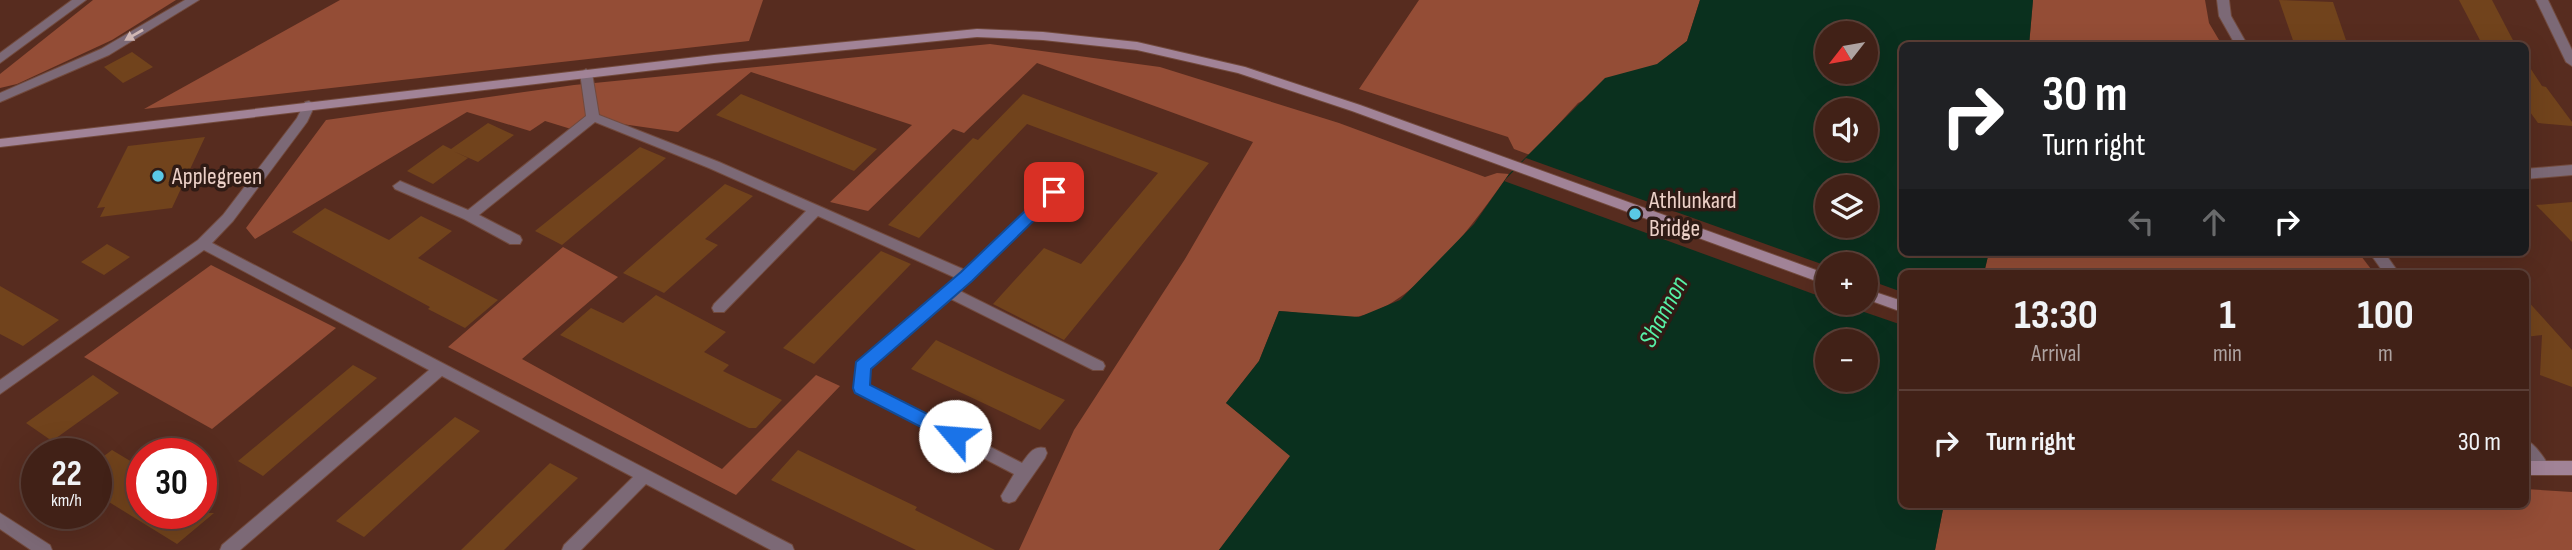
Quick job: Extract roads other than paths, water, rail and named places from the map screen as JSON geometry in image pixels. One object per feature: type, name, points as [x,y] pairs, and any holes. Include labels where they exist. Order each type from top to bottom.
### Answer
[{"type":"main road","points":[[0,143],[586,73],[977,33],[1044,36],[1137,46],[1241,70],[1356,108],[1815,276]]},
{"type":"main road","points":[[1878,298],[1899,306]]},
{"type":"main road","points":[[2534,468],[2572,468]]},
{"type":"street","points":[[0,59],[80,0]]},
{"type":"street","points":[[0,98],[105,52],[193,0]]},
{"type":"street","points":[[2222,0],[2225,16],[2240,42]]},
{"type":"street","points":[[2542,0],[2572,62]]},
{"type":"street","points":[[586,73],[593,117]]},
{"type":"street","points":[[0,388],[203,244],[228,218],[303,119],[309,105]]},
{"type":"street","points":[[593,117],[714,165],[967,277]]},
{"type":"street","points":[[468,216],[593,117]]},
{"type":"street","points":[[2529,174],[2572,170]]},
{"type":"street","points":[[400,186],[515,240]]},
{"type":"street","points":[[1024,472],[861,388],[862,367],[967,277],[1054,192]]},
{"type":"street","points":[[719,308],[815,211]]},
{"type":"street","points":[[203,244],[786,550]]},
{"type":"street","points":[[2379,256],[2390,270]]},
{"type":"street","points":[[950,292],[1098,366]]},
{"type":"street","points":[[228,550],[440,369]]},
{"type":"street","points":[[1009,496],[1039,453]]},
{"type":"street","points":[[570,550],[644,476]]},
{"type":"street","points":[[0,520],[44,550]]},
{"type":"water","name":"Shannon","points":[[1700,0],[2033,0],[2029,42],[1899,42],[1899,256],[1988,256],[1985,270],[1899,270],[1899,508],[1943,508],[1935,550],[1219,550],[1290,456],[1226,403],[1259,361],[1279,311],[1359,317],[1400,300],[1474,224],[1509,174],[1605,78],[1657,64],[1687,41]]},
{"type":"place","name":"Applegreen","points":[[158,176]]},
{"type":"place","name":"Athlunkard Bridge","points":[[1635,214]]}]
